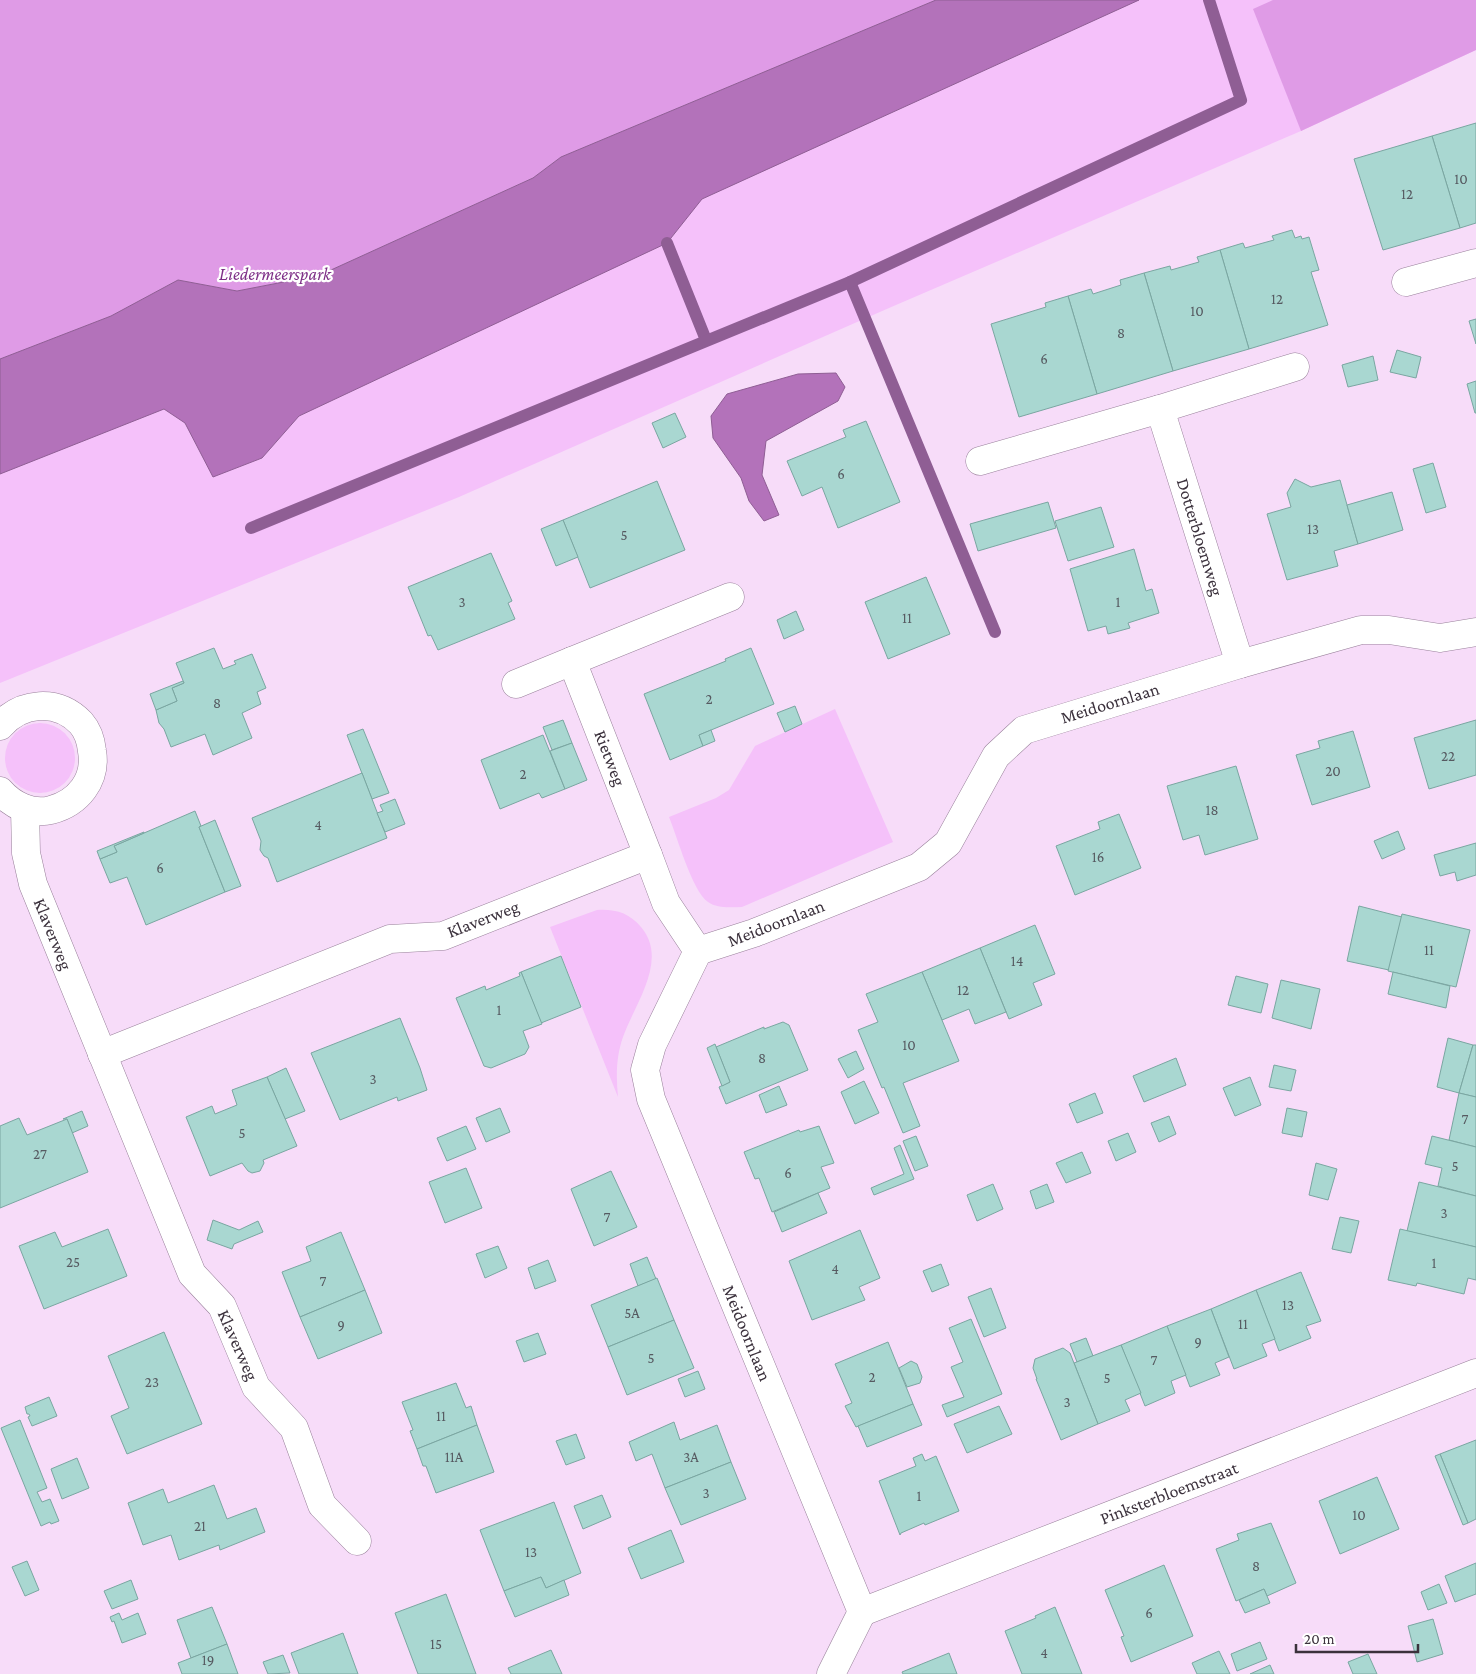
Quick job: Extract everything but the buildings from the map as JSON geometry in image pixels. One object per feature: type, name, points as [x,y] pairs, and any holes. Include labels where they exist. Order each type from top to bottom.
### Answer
[{"type":"street","points":[[1406,282],[1476,263]]},
{"type":"street","points":[[980,461],[1160,409],[1295,367]]},
{"type":"street","name":"Dotterbloemweg","points":[[1160,409],[1240,664]]},
{"type":"street","points":[[516,684],[730,597]]},
{"type":"street","name":"Meidoornlaan","points":[[862,1612],[651,1099],[646,1070],[652,1045],[698,951],[754,933],[919,867],[948,843],[996,756],[1024,730],[1240,664],[1361,630],[1389,630],[1440,638],[1476,632]]},
{"type":"street","name":"Rietweg","points":[[572,661],[648,855]]},
{"type":"street","points":[[0,726],[9,716],[27,708],[46,706],[65,712],[81,724],[91,740],[94,760],[90,779],[80,795],[64,807],[44,812],[25,809],[8,800],[0,791]]},
{"type":"street","name":"Klaverweg","points":[[25,809],[26,853],[32,884],[192,1274],[222,1306],[256,1387],[294,1428],[322,1505],[357,1541]]},
{"type":"street","points":[[648,855],[666,903],[698,951]]},
{"type":"street","name":"Klaverweg","points":[[102,1054],[390,939],[443,936],[648,855]]},
{"type":"street","name":"Pinksterbloemstraat","points":[[862,1612],[1476,1373]]},
{"type":"street","points":[[831,1674],[862,1612]]},
{"type":"green space","name":"Liedermeerspark","points":[[0,0],[1476,0],[1476,50],[1301,131],[889,308],[459,497],[0,683]]},
{"type":"green space","points":[[0,0],[936,0],[561,157],[533,178],[320,275],[237,291],[178,280],[111,316],[0,359]]},
{"type":"green space","points":[[1273,0],[1476,0],[1476,50],[1301,131],[1253,9]]},
{"type":"green space","points":[[835,709],[893,842],[742,907],[720,907],[708,902],[696,887],[669,817],[716,798],[729,790],[755,746]]},
{"type":"green space","points":[[40,723],[53,726],[65,733],[72,745],[75,758],[72,771],[65,783],[53,790],[40,793],[27,790],[15,783],[8,771],[5,758],[8,745],[15,733],[27,726]]},
{"type":"green space","points":[[597,910],[616,911],[632,918],[641,927],[649,940],[652,953],[647,982],[628,1024],[619,1052],[617,1067],[618,1097],[550,927]]},
{"type":"shaded area","points":[[936,0],[1139,0],[702,199],[667,243],[299,416],[262,458],[213,477],[185,423],[164,409],[0,474],[0,359],[111,316],[178,280],[237,291],[320,275],[533,178],[561,157]]},
{"type":"shaded area","points":[[836,373],[845,387],[838,401],[766,441],[762,475],[779,515],[764,521],[749,501],[741,478],[713,438],[711,416],[727,394],[798,374]]},
{"type":"waterway","points":[[251,528],[850,282],[1241,100],[1209,0]]},
{"type":"waterway","points":[[667,243],[706,340]]},
{"type":"waterway","points":[[850,282],[995,632]]}]
